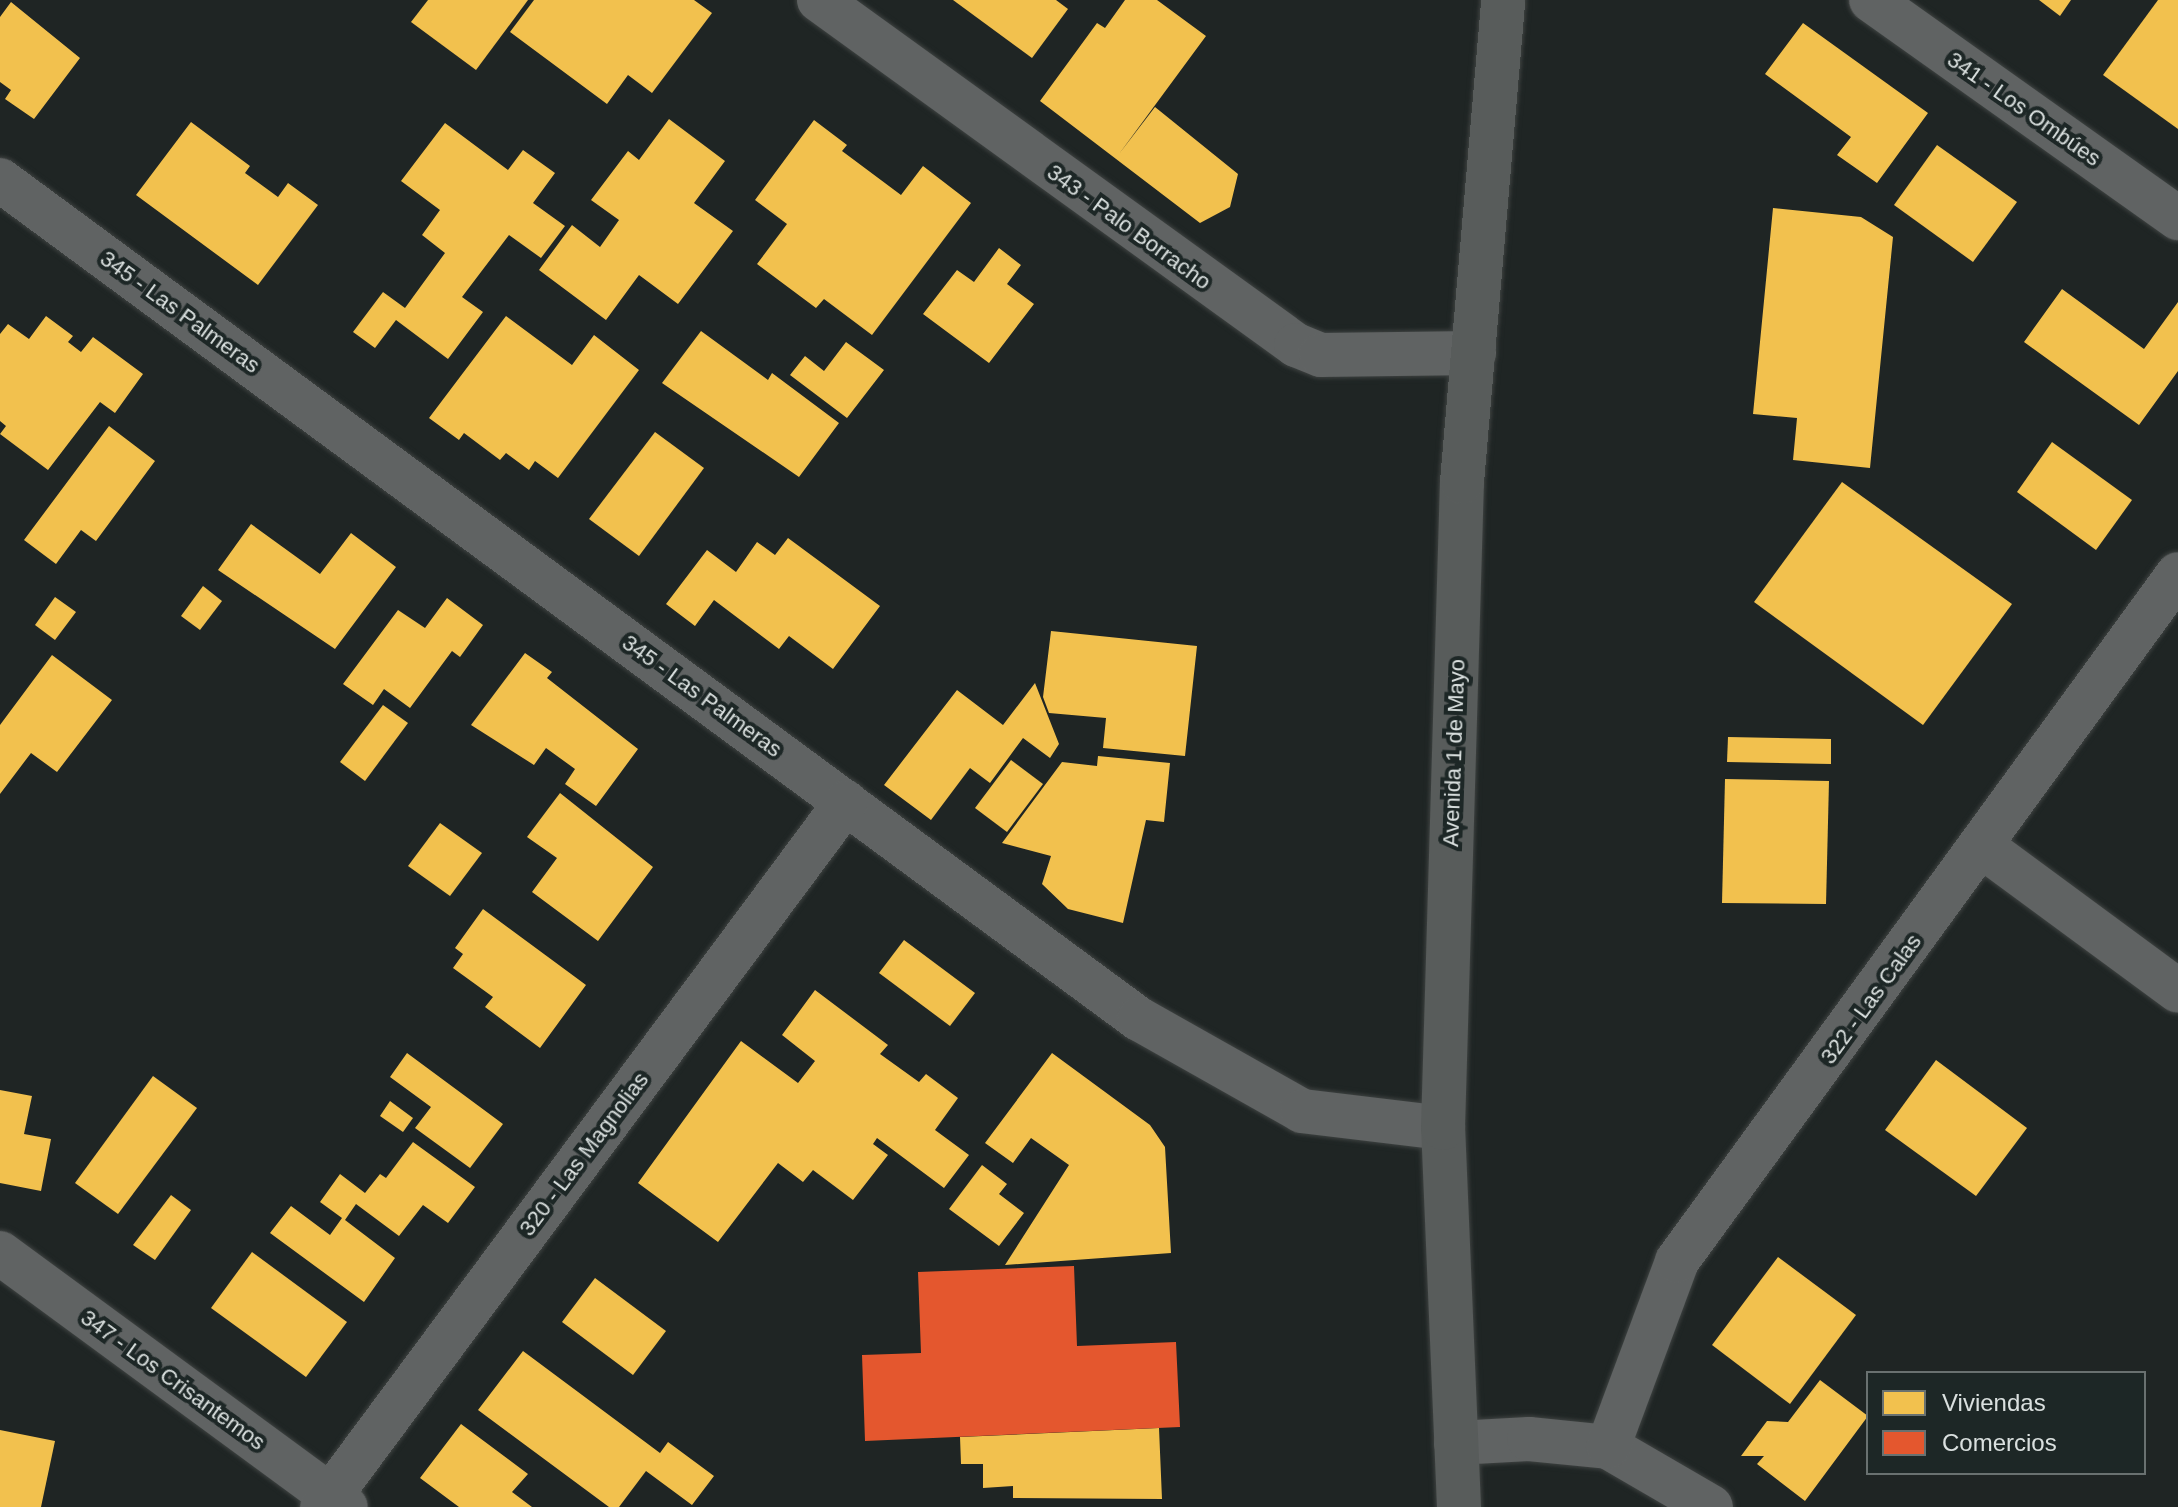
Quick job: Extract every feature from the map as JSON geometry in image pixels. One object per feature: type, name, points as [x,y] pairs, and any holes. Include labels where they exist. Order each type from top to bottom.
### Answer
[{"type":"main road","name":"Avenida 1 de Mayo","points":[[1459,1507],[1443,1128],[1462,482],[1503,0]]},
{"type":"street","name":"343 - Palo Borracho","points":[[819,0],[1296,345],[1321,355],[1474,353]]},
{"type":"street","name":"341 - Los Ombúes","points":[[1871,0],[2178,218]]},
{"type":"street","name":"345 - Las Palmeras","points":[[0,180],[1139,1019],[1302,1111],[1443,1128]]},
{"type":"street","name":"322 - Las Calas","points":[[1608,1447],[1677,1261],[1983,847],[2178,574]]},
{"type":"street","name":"320 - Las Magnolias","points":[[333,1503],[846,802]]},
{"type":"street","points":[[1983,847],[2178,991]]},
{"type":"street","name":"347 - Los Crisantemos","points":[[0,1253],[333,1503]]},
{"type":"street","points":[[1456,1443],[1529,1439],[1608,1447],[1711,1507]]},
{"type":"building: Viviendas","points":[[428,0],[528,0],[476,70],[411,22]]},
{"type":"building: Viviendas","points":[[534,0],[694,0],[712,13],[652,93],[628,75],[607,104],[510,32]]},
{"type":"building: Viviendas","points":[[953,0],[1056,0],[1068,9],[1032,58]]},
{"type":"building: Viviendas","points":[[1125,0],[1157,0],[1206,36],[1119,154],[1155,107],[1238,174],[1230,207],[1200,223],[1040,101],[1097,23],[1105,28]]},
{"type":"building: Viviendas","points":[[2039,0],[2071,0],[2060,16]]},
{"type":"building: Viviendas","points":[[2158,0],[2178,0],[2178,129],[2103,75]]},
{"type":"building: Viviendas","points":[[11,2],[80,58],[34,119],[5,99],[11,90],[0,82],[0,17]]},
{"type":"building: Viviendas","points":[[1803,23],[1928,113],[1877,183],[1837,155],[1851,137],[1765,74]]},
{"type":"building: Viviendas","points":[[669,119],[725,161],[694,203],[733,231],[678,304],[639,275],[606,320],[539,270],[572,225],[600,247],[619,220],[591,200],[628,151],[639,160]]},
{"type":"building: Viviendas","points":[[814,120],[847,145],[842,151],[901,195],[923,166],[971,203],[872,335],[824,299],[816,308],[757,264],[787,224],[755,200]]},
{"type":"building: Viviendas","points":[[191,122],[250,166],[245,173],[278,197],[288,183],[318,205],[258,285],[136,195]]},
{"type":"building: Viviendas","points":[[445,123],[508,170],[523,150],[555,173],[533,203],[565,226],[541,258],[509,235],[462,297],[483,312],[448,359],[396,320],[375,348],[353,332],[383,292],[405,308],[445,253],[422,235],[440,210],[401,181]]},
{"type":"building: Viviendas","points":[[1937,145],[2017,202],[1973,262],[1894,205]]},
{"type":"building: Viviendas","points":[[1773,208],[1861,217],[1893,237],[1870,468],[1793,460],[1797,418],[1753,414]]},
{"type":"building: Viviendas","points":[[999,248],[1021,265],[1007,284],[1034,304],[989,363],[923,314],[957,270],[974,282]]},
{"type":"building: Viviendas","points":[[2062,289],[2144,349],[2178,302],[2178,371],[2139,425],[2024,342]]},
{"type":"building: Viviendas","points":[[46,316],[73,336],[68,342],[81,352],[93,337],[143,374],[115,413],[100,402],[48,470],[0,434],[6,426],[0,421],[0,334],[8,324],[29,339]]},
{"type":"building: Viviendas","points":[[506,316],[572,365],[594,335],[639,370],[558,478],[535,461],[529,470],[506,453],[500,460],[464,433],[459,440],[429,418]]},
{"type":"building: Viviendas","points":[[701,331],[768,380],[772,373],[839,423],[799,477],[662,383]]},
{"type":"building: Viviendas","points":[[846,342],[884,370],[847,418],[790,375],[805,356],[824,371]]},
{"type":"building: Viviendas","points":[[109,426],[155,461],[96,541],[81,530],[56,564],[24,540]]},
{"type":"building: Viviendas","points":[[655,432],[704,468],[639,556],[589,519]]},
{"type":"building: Viviendas","points":[[2052,442],[2132,500],[2096,550],[2017,492]]},
{"type":"building: Viviendas","points":[[1842,482],[2012,604],[1923,725],[1754,602]]},
{"type":"building: Viviendas","points":[[251,524],[320,574],[351,533],[396,567],[335,649],[218,570]]},
{"type":"building: Viviendas","points":[[788,538],[880,606],[833,669],[789,636],[779,649],[714,600],[695,626],[666,604],[707,550],[736,572],[757,542],[775,555]]},
{"type":"building: Viviendas","points":[[203,586],[222,601],[200,630],[181,616]]},
{"type":"building: Viviendas","points":[[55,597],[76,612],[55,640],[35,625]]},
{"type":"building: Viviendas","points":[[447,598],[483,625],[460,657],[452,651],[410,708],[384,689],[373,705],[343,684],[398,610],[425,628]]},
{"type":"building: Viviendas","points":[[1051,631],[1197,646],[1185,756],[1103,748],[1106,718],[1049,713],[1043,697]]},
{"type":"building: Viviendas","points":[[525,653],[552,672],[547,678],[638,749],[596,806],[565,784],[575,769],[546,748],[534,765],[471,725]]},
{"type":"building: Viviendas","points":[[52,655],[112,700],[57,772],[31,753],[0,794],[0,725]]},
{"type":"building: Viviendas","points":[[1035,683],[1059,744],[1050,758],[1023,738],[990,783],[970,768],[931,820],[884,785],[957,690],[1003,725]]},
{"type":"building: Viviendas","points":[[383,705],[408,723],[365,781],[340,762]]},
{"type":"building: Viviendas","points":[[1728,737],[1831,739],[1831,764],[1727,762]]},
{"type":"building: Viviendas","points":[[1098,756],[1170,763],[1164,822],[1146,820],[1123,923],[1068,909],[1042,884],[1051,856],[1002,843],[1062,762],[1097,766]]},
{"type":"building: Viviendas","points":[[1011,760],[1043,784],[1007,832],[975,808]]},
{"type":"building: Viviendas","points":[[1725,779],[1829,781],[1826,904],[1722,903]]},
{"type":"building: Viviendas","points":[[560,793],[653,867],[598,941],[532,892],[557,858],[527,837]]},
{"type":"building: Viviendas","points":[[440,823],[482,853],[450,896],[408,866]]},
{"type":"building: Viviendas","points":[[483,909],[586,985],[540,1048],[485,1007],[493,997],[453,968],[463,954],[455,948]]},
{"type":"building: Viviendas","points":[[904,940],[975,993],[950,1026],[879,973]]},
{"type":"building: Viviendas","points":[[815,990],[888,1045],[880,1054],[919,1082],[926,1074],[958,1098],[935,1130],[969,1155],[944,1188],[877,1138],[873,1144],[888,1155],[853,1200],[813,1170],[803,1182],[778,1163],[718,1242],[638,1183],[741,1041],[798,1083],[815,1061],[782,1035]]},
{"type":"building: Viviendas","points":[[407,1053],[503,1124],[470,1168],[415,1128],[431,1107],[390,1077]]},
{"type":"building: Viviendas","points":[[1052,1053],[1150,1125],[1165,1147],[1171,1253],[1005,1265],[1069,1165],[1031,1138],[1013,1163],[985,1143]]},
{"type":"building: Viviendas","points":[[1936,1060],[2027,1128],[1976,1196],[1885,1130]]},
{"type":"building: Viviendas","points":[[153,1076],[197,1108],[118,1214],[75,1183]]},
{"type":"building: Viviendas","points":[[0,1090],[32,1096],[24,1134],[51,1139],[41,1191],[0,1183]]},
{"type":"building: Viviendas","points":[[390,1101],[413,1118],[403,1132],[380,1116]]},
{"type":"building: Viviendas","points":[[413,1142],[475,1187],[448,1223],[423,1205],[399,1236],[356,1204],[345,1220],[395,1258],[364,1302],[270,1233],[291,1206],[330,1235],[342,1218],[320,1202],[340,1174],[365,1193],[380,1174],[386,1178]]},
{"type":"building: Viviendas","points":[[982,1165],[1007,1184],[999,1194],[1024,1213],[999,1246],[949,1209]]},
{"type":"building: Viviendas","points":[[171,1195],[191,1210],[155,1260],[133,1245]]},
{"type":"building: Viviendas","points":[[252,1252],[347,1322],[306,1377],[211,1308]]},
{"type":"building: Viviendas","points":[[1778,1257],[1856,1315],[1790,1404],[1712,1345]]},
{"type":"building: Viviendas","points":[[595,1278],[666,1331],[633,1375],[562,1322]]},
{"type":"building: Viviendas","points":[[523,1351],[660,1453],[668,1442],[714,1476],[692,1505],[646,1471],[619,1507],[609,1507],[478,1410]]},
{"type":"building: Viviendas","points":[[1820,1380],[1866,1414],[1866,1419],[1805,1501],[1757,1464],[1764,1456],[1741,1456],[1767,1421],[1788,1422]]},
{"type":"building: Viviendas","points":[[461,1424],[528,1474],[512,1492],[532,1507],[459,1507],[420,1478]]},
{"type":"building: Viviendas","points":[[1159,1428],[1162,1499],[1013,1498],[1013,1486],[983,1488],[983,1464],[961,1464],[960,1437]]},
{"type":"building: Viviendas","points":[[0,1430],[55,1441],[41,1507],[0,1507]]},
{"type":"building: Comercios","points":[[1074,1266],[1077,1346],[1176,1342],[1180,1427],[865,1441],[862,1355],[921,1353],[918,1272]]}]
